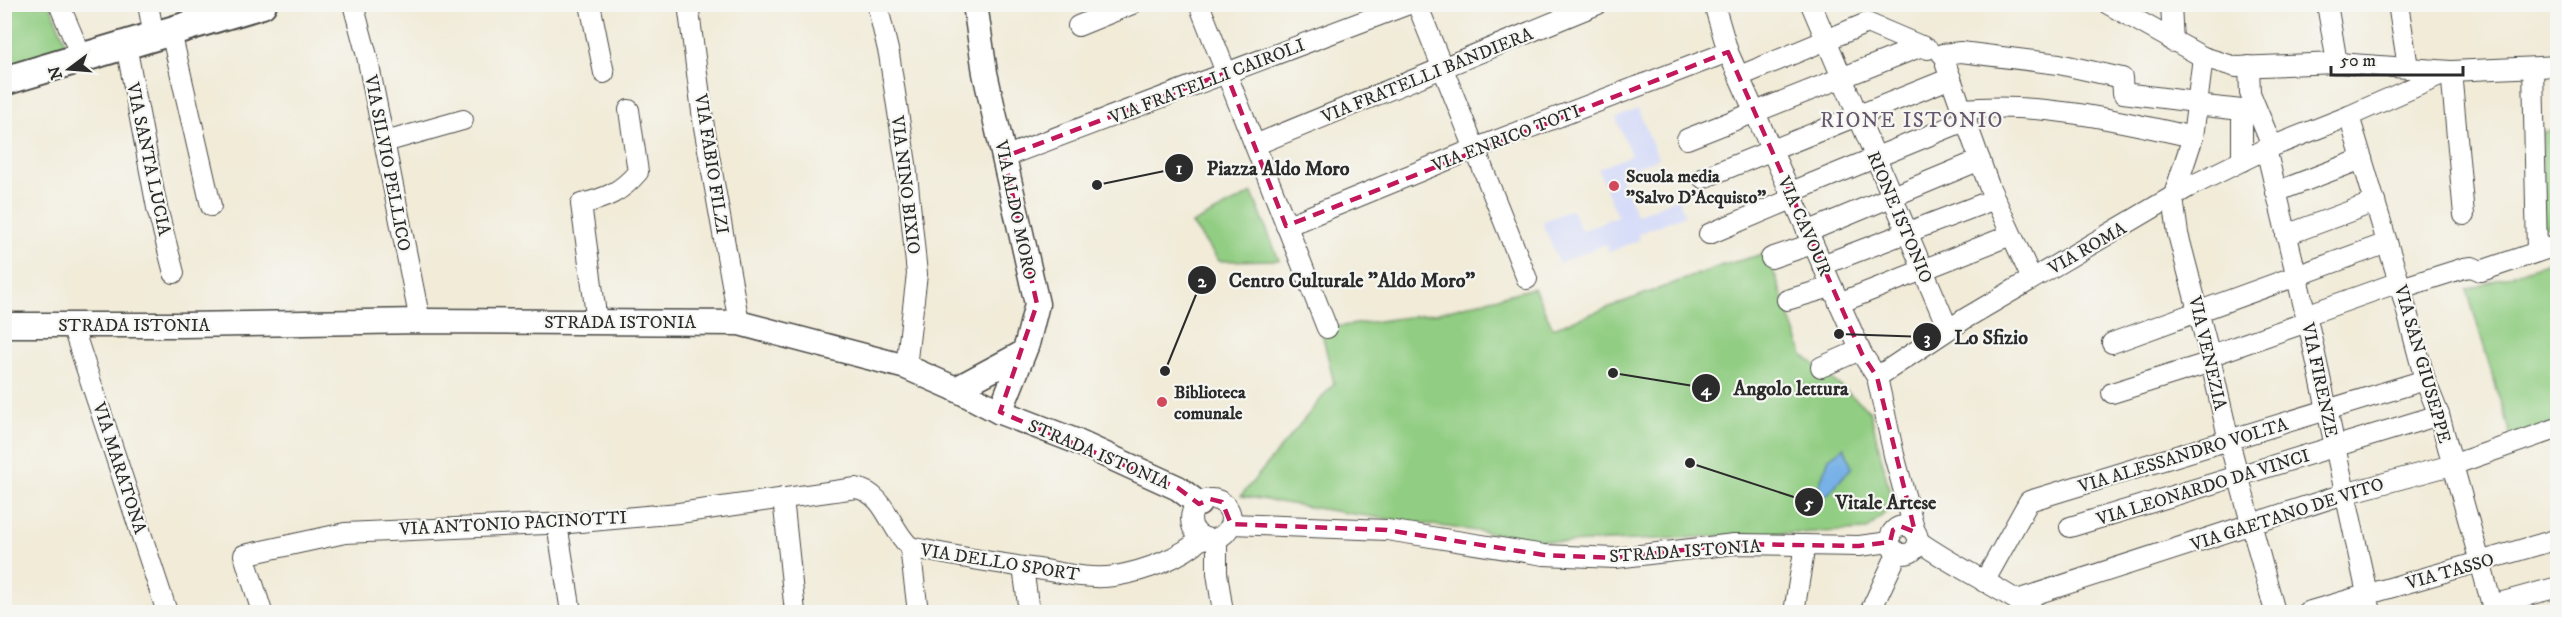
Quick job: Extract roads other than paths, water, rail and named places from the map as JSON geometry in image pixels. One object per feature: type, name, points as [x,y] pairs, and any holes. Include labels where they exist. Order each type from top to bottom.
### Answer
[{"type":"main road","points":[[4,81],[262,4]]},
{"type":"street","points":[[59,4],[82,58]]},
{"type":"street","points":[[148,4],[162,35],[211,206]]},
{"type":"street","name":"VIA SILVIO PELLICO","points":[[353,4],[385,142],[420,321]]},
{"type":"street","points":[[590,4],[604,73]]},
{"type":"street","name":"VIA FABIO FILZI","points":[[688,4],[704,127],[739,323]]},
{"type":"street","name":"VIA NINO BIXIO","points":[[877,4],[889,54],[906,164],[917,274],[906,367]]},
{"type":"street","name":"VIA ALDO MORO","points":[[975,4],[985,73],[1037,304],[1023,353],[1000,412]]},
{"type":"street","points":[[1078,26],[1132,4]]},
{"type":"street","points":[[1199,4],[1327,328]]},
{"type":"street","name":"VIA FRATELLI CAIROLI","points":[[1004,157],[1409,4]]},
{"type":"street","points":[[1418,4],[1527,279]]},
{"type":"street","name":"VIA FRATELLI BANDIERA","points":[[1255,145],[1598,4]]},
{"type":"street","name":"VIA CAVOUR","points":[[1714,4],[1728,52],[1809,238],[1860,350],[1877,377]]},
{"type":"street","name":"RIONE ISTONIO","points":[[1811,4],[1948,329]]},
{"type":"street","points":[[2108,4],[2128,10],[2173,42],[2203,57],[2236,67],[2337,63],[2451,71],[2558,66]]},
{"type":"street","points":[[2171,4],[2173,42]]},
{"type":"street","points":[[2327,4],[2337,63]]},
{"type":"street","points":[[2398,4],[2408,68]]},
{"type":"street","points":[[1740,76],[1867,23],[1942,54],[1961,52],[2059,64],[2122,78],[2122,93],[2195,104],[2248,108]]},
{"type":"street","name":"VIA SANTA LUCIA","points":[[126,45],[157,208],[174,273]]},
{"type":"street","points":[[1687,139],[1922,46]]},
{"type":"street","name":"VIA ENRICO TOTI","points":[[1286,226],[1474,149],[1728,52]]},
{"type":"street","points":[[1942,54],[1995,199],[2032,279]]},
{"type":"street","points":[[2173,198],[2193,137],[2195,104],[2203,57]]},
{"type":"street","points":[[2242,161],[2250,93],[2249,66]]},
{"type":"street","points":[[2534,68],[2537,252]]},
{"type":"street","points":[[2451,71],[2464,215]]},
{"type":"street","name":"VIA ROMA","points":[[1877,377],[1948,329],[2187,188],[2269,148],[2451,71]]},
{"type":"street","points":[[1703,178],[1951,78]]},
{"type":"street","points":[[1709,234],[1965,114],[2002,105],[2084,114],[2193,137]]},
{"type":"street","name":"VIA FIRENZE","points":[[2248,108],[2269,148],[2276,192],[2369,604]]},
{"type":"street","points":[[597,322],[581,204],[606,198],[628,183],[638,172],[629,110]]},
{"type":"street","name":"VIA SAN GIUSEPPE","points":[[2349,116],[2400,285],[2425,380],[2439,415],[2493,609]]},
{"type":"street","points":[[385,142],[463,120]]},
{"type":"street","points":[[2276,192],[2362,159]]},
{"type":"street","points":[[1771,258],[1891,196],[1980,160]]},
{"type":"street","name":"VIA VENEZIA","points":[[2173,198],[2178,234],[2229,441],[2275,612]]},
{"type":"street","points":[[1822,265],[1995,199]]},
{"type":"street","points":[[2286,235],[2375,202]]},
{"type":"street","points":[[1787,300],[1835,295],[1922,270],[2011,234]]},
{"type":"street","points":[[2112,343],[2387,243]]},
{"type":"street","points":[[2112,393],[2210,359],[2306,318],[2400,285],[2464,268],[2472,267],[2481,271],[2558,245]]},
{"type":"street","name":"STRADA ISTONIA","points":[[4,325],[183,326],[420,321],[739,323],[906,367],[1000,412],[1074,440],[1178,488],[1199,504]]},
{"type":"street","name":"VIA MARATONA","points":[[72,325],[167,612]]},
{"type":"street","points":[[1821,367],[1860,350]]},
{"type":"street","points":[[956,389],[1023,353]]},
{"type":"street","points":[[1877,377],[1890,437],[1917,536]]},
{"type":"street","name":"VIA ALESSANDRO VOLTA","points":[[1984,582],[2029,501],[2425,380]]},
{"type":"street","name":"VIA LEONARDO DA VINCI","points":[[2070,527],[2439,415]]},
{"type":"street","name":"VIA GAETANO DE VITO","points":[[2017,600],[2344,494],[2452,465],[2558,428]]},
{"type":"street","name":"VIA DELLO SPORT","points":[[783,498],[856,488],[869,491],[879,501],[901,539],[910,547],[1080,576],[1113,576],[1160,563],[1210,538]]},
{"type":"street","points":[[783,498],[795,612]]},
{"type":"street","name":"VIA ANTONIO PACINOTTI","points":[[262,612],[244,555],[345,533],[557,524],[679,513],[783,498]]},
{"type":"street","points":[[1210,499],[1222,502],[1230,512],[1231,524],[1223,536],[1210,538],[1195,530],[1191,519],[1195,508],[1210,499]]},
{"type":"street","points":[[557,524],[571,612]]},
{"type":"street","name":"STRADA ISTONIA","points":[[1231,524],[1387,530],[1544,555],[1615,558],[1734,544],[1894,547]]},
{"type":"street","points":[[1870,612],[1894,547],[1893,530],[1900,526],[1909,526],[1946,561],[2035,612]]},
{"type":"street","points":[[1210,538],[1223,612]]},
{"type":"street","name":"VIA TASSO","points":[[2307,612],[2369,604],[2480,562],[2558,539]]},
{"type":"street","points":[[1794,612],[1805,545]]},
{"type":"street","points":[[910,547],[918,612]]},
{"type":"street","points":[[1023,567],[1029,612]]},
{"type":"street","points":[[2493,609],[2558,587]]},
{"type":"water","points":[[1844,447],[1852,467],[1826,496],[1817,491],[1829,458]]},
{"type":"place","name":"Piazza Aldo Moro","points":[[1097,185]]},
{"type":"place","name":"Scuola media \"Salvo D'Acquisto\"","points":[[1614,186]]},
{"type":"place","name":"Lo Sfizio","points":[[1839,334]]},
{"type":"place","name":"Centro Culturale \"Aldo Moro\"","points":[[1165,371]]},
{"type":"place","name":"Angolo lettura","points":[[1613,373]]},
{"type":"place","name":"Biblioteca comunale","points":[[1162,402]]},
{"type":"place","name":"Vitale Artese","points":[[1690,463]]},
{"type":"district","name":"RIONE ISTONIO","points":[[1912,120]]}]
